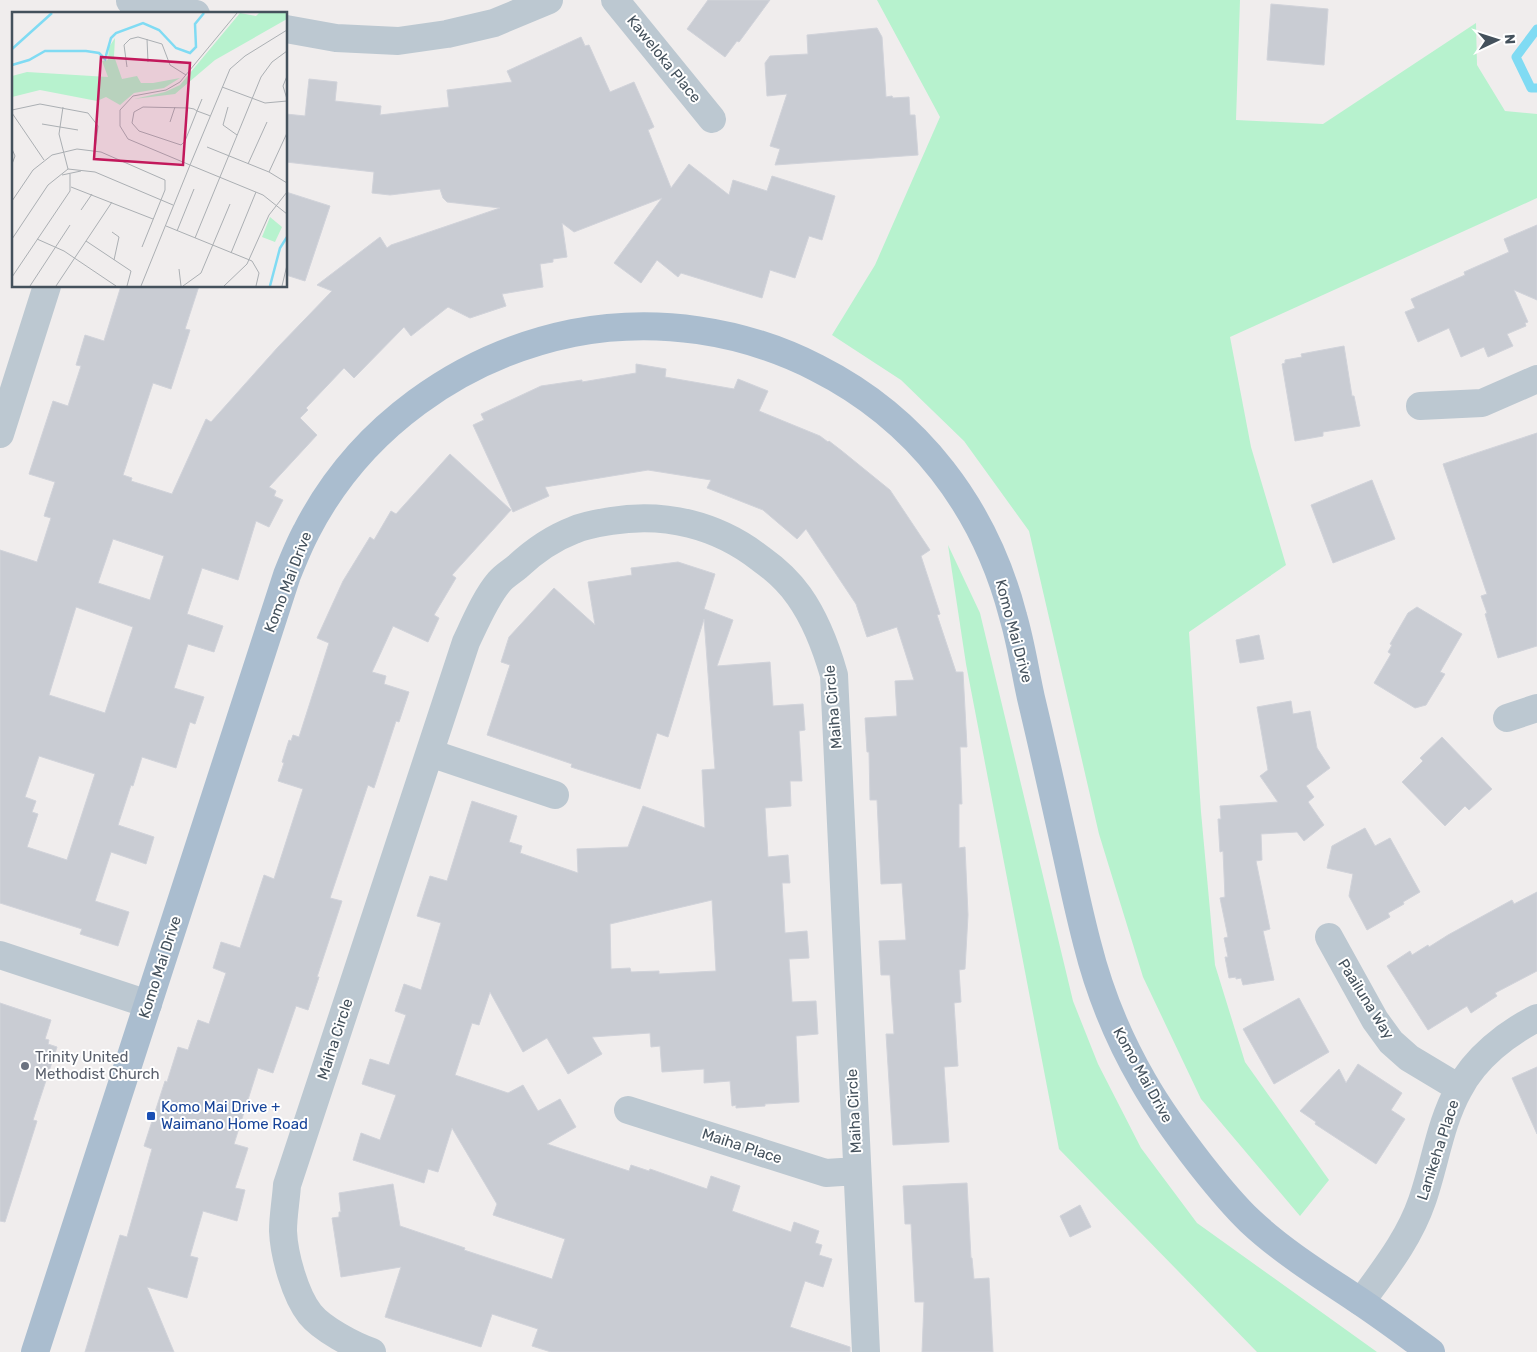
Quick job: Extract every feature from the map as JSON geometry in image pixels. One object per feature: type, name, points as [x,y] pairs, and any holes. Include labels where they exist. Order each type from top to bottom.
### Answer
[{"type":"main road","name":"Komo Mai Drive","points":[[35,1352],[288,574],[305,533],[328,495],[352,462],[371,441],[417,402],[447,381],[515,349],[554,337],[593,329],[625,326],[659,326],[702,330],[757,342],[800,359],[832,375],[898,423],[950,479],[966,502],[995,560],[1013,615],[1088,947],[1111,1018],[1144,1084],[1176,1133],[1224,1194],[1248,1219],[1275,1242],[1431,1352]]},
{"type":"street","points":[[288,29],[336,38],[398,41],[447,34],[494,23],[550,0]]},
{"type":"street","name":"Kaweloka Place","points":[[615,0],[712,119]]},
{"type":"street","points":[[129,5],[181,12]]},
{"type":"street","points":[[0,434],[46,288]]},
{"type":"street","points":[[1420,406],[1482,403],[1537,379]]},
{"type":"street","name":"Maiha Circle","points":[[372,1352],[328,1330],[310,1314],[296,1290],[288,1264],[283,1231],[287,1185],[466,642],[482,609],[499,582],[528,557],[554,539],[574,529],[626,518],[686,522],[715,531],[745,546],[773,567],[798,594],[814,619],[826,647],[834,676],[866,1352]]},
{"type":"street","points":[[1507,718],[1537,708]]},
{"type":"street","points":[[430,753],[555,795]]},
{"type":"street","name":"Paailuna Way","points":[[1329,937],[1375,1020],[1391,1042],[1409,1058],[1459,1088]]},
{"type":"street","points":[[0,955],[148,1004]]},
{"type":"street","name":"Lanikeha Place","points":[[1361,1302],[1404,1240],[1422,1202],[1444,1125],[1459,1088],[1490,1049],[1522,1025],[1537,1018]]},
{"type":"street","name":"Maiha Place","points":[[628,1110],[826,1173],[857,1171]]},
{"type":"green space","points":[[877,0],[1240,0],[1236,120],[1323,124],[1476,23],[1477,65],[1505,111],[1537,114],[1537,198],[1230,337],[1251,447],[1286,565],[1189,632],[1201,812],[1215,965],[1245,1062],[1329,1180],[1300,1216],[1201,1099],[1143,977],[1099,834],[1029,531],[964,441],[901,380],[832,335],[875,265],[940,117]]},
{"type":"green space","points":[[948,545],[980,613],[1073,1001],[1098,1064],[1141,1148],[1197,1223],[1377,1352],[1257,1352],[1059,1149],[966,664]]},
{"type":"building","points":[[708,0],[770,0],[739,42],[737,41],[725,57],[687,29]]},
{"type":"building","points":[[1271,4],[1328,9],[1324,65],[1267,60]]},
{"type":"building","points":[[877,28],[882,37],[886,97],[909,97],[910,115],[915,115],[918,155],[775,165],[780,149],[770,146],[787,94],[767,96],[765,63],[770,56],[808,54],[807,35]]},
{"type":"building","points":[[581,37],[585,46],[589,45],[610,92],[634,82],[654,127],[648,130],[671,188],[689,164],[729,195],[733,180],[767,191],[772,176],[835,196],[822,240],[809,236],[795,278],[770,270],[762,298],[681,273],[678,277],[657,260],[641,283],[614,263],[662,198],[574,232],[562,223],[567,257],[553,259],[553,262],[540,264],[543,287],[502,294],[506,306],[470,318],[448,307],[411,336],[404,327],[354,378],[344,368],[306,408],[308,410],[300,418],[317,435],[269,487],[276,491],[274,496],[283,500],[269,527],[256,521],[238,580],[202,568],[187,614],[223,626],[214,652],[188,644],[174,688],[204,697],[195,724],[190,722],[176,768],[142,757],[133,786],[131,785],[118,825],[154,837],[146,864],[111,852],[95,901],[129,912],[118,946],[80,934],[82,929],[0,903],[0,550],[37,562],[51,518],[44,516],[55,482],[29,474],[53,401],[68,406],[81,366],[76,365],[85,335],[104,341],[120,288],[198,288],[185,329],[190,330],[171,389],[153,383],[123,475],[132,478],[131,481],[172,494],[206,419],[211,422],[278,347],[332,291],[317,285],[380,237],[387,248],[500,208],[447,202],[443,198],[440,189],[390,195],[372,193],[374,172],[288,162],[288,114],[305,116],[309,79],[337,82],[335,101],[381,106],[380,115],[449,107],[447,90],[512,82],[507,71]],"holes":[[[113,539],[164,556],[150,600],[98,583]],[[76,607],[133,627],[105,713],[49,695]],[[39,756],[95,774],[67,860],[27,847],[38,814],[32,812],[36,801],[25,797]]]},
{"type":"building","points":[[288,193],[330,206],[305,281],[288,276]]},
{"type":"building","points":[[1537,225],[1537,300],[1514,290],[1528,322],[1525,323],[1526,326],[1507,334],[1513,346],[1488,357],[1484,347],[1461,357],[1449,328],[1418,342],[1405,312],[1415,308],[1411,299],[1465,275],[1464,272],[1509,252],[1504,239]]},
{"type":"building","points":[[1344,346],[1352,396],[1354,396],[1360,426],[1323,432],[1323,436],[1295,441],[1282,364],[1285,363],[1285,360],[1302,357],[1301,354]]},
{"type":"building","points":[[636,364],[666,369],[665,377],[734,389],[738,379],[768,391],[759,411],[829,441],[890,490],[930,550],[921,556],[940,614],[937,615],[956,672],[963,672],[967,747],[960,747],[962,804],[959,804],[959,848],[965,847],[968,915],[965,969],[959,970],[961,1002],[954,1003],[958,1066],[944,1067],[949,1142],[893,1145],[886,1034],[894,1034],[890,975],[881,975],[879,941],[906,940],[902,883],[881,884],[877,800],[870,800],[869,752],[867,752],[865,718],[897,716],[895,681],[914,680],[897,627],[867,637],[856,604],[806,529],[797,539],[763,510],[707,488],[711,480],[648,470],[545,487],[549,496],[513,512],[473,425],[484,420],[481,414],[541,386],[582,380],[582,382],[636,373]]},
{"type":"building","points":[[1537,433],[1537,646],[1498,658],[1481,596],[1487,594],[1443,464]]},
{"type":"building","points":[[450,454],[511,510],[452,575],[456,578],[434,615],[439,618],[428,642],[393,626],[372,672],[386,676],[384,684],[409,692],[399,722],[396,721],[374,788],[368,785],[330,898],[342,901],[308,1010],[296,1006],[273,1073],[258,1068],[234,1144],[248,1148],[235,1188],[245,1190],[237,1221],[203,1211],[190,1256],[198,1258],[187,1298],[147,1287],[174,1352],[85,1352],[120,1235],[127,1237],[152,1149],[144,1146],[178,1047],[188,1050],[198,1020],[209,1024],[226,973],[213,968],[221,942],[240,948],[264,875],[274,879],[303,789],[278,781],[289,740],[291,741],[293,735],[299,737],[329,643],[317,638],[343,581],[370,537],[374,540],[391,511],[396,514]]},
{"type":"building","points":[[1372,480],[1395,539],[1333,563],[1311,505]]},
{"type":"building","points":[[678,562],[715,574],[704,609],[733,620],[717,666],[770,662],[773,706],[803,704],[805,730],[799,731],[802,781],[790,781],[791,806],[765,808],[768,857],[788,855],[790,883],[782,883],[785,933],[807,931],[809,958],[789,959],[792,1002],[816,1001],[818,1034],[796,1036],[799,1102],[736,1108],[736,1105],[732,1106],[730,1081],[704,1083],[704,1069],[662,1072],[660,1046],[651,1047],[650,1033],[592,1037],[602,1054],[568,1074],[547,1038],[523,1052],[490,992],[479,1025],[472,1023],[455,1075],[508,1093],[523,1085],[538,1111],[560,1099],[576,1127],[547,1144],[629,1171],[631,1165],[649,1171],[650,1169],[707,1189],[711,1176],[740,1186],[732,1211],[791,1232],[794,1222],[819,1231],[815,1243],[822,1245],[819,1255],[832,1259],[823,1287],[805,1281],[790,1327],[850,1347],[850,1352],[551,1352],[532,1346],[538,1329],[492,1314],[481,1347],[385,1317],[401,1267],[341,1277],[332,1218],[339,1217],[339,1212],[341,1212],[339,1193],[393,1184],[400,1226],[465,1248],[464,1250],[552,1279],[565,1239],[493,1215],[497,1204],[452,1128],[438,1172],[428,1169],[424,1183],[353,1160],[361,1133],[380,1140],[396,1095],[362,1084],[370,1059],[389,1065],[406,1015],[395,1011],[404,984],[421,990],[441,923],[417,916],[430,876],[447,881],[472,801],[517,816],[509,842],[522,846],[520,853],[578,873],[577,849],[628,847],[643,806],[705,828],[702,770],[715,769],[704,619],[668,737],[657,733],[640,789],[571,767],[572,764],[487,735],[510,665],[501,662],[509,637],[554,588],[595,625],[588,582],[632,575],[631,568]],"holes":[[[712,900],[716,971],[659,974],[659,971],[631,972],[630,968],[611,969],[610,924]]]},
{"type":"building","points":[[1417,607],[1462,634],[1440,672],[1445,674],[1426,705],[1415,708],[1374,683],[1391,654],[1388,652],[1392,645],[1390,644],[1408,613]]},
{"type":"building","points":[[1259,635],[1264,659],[1240,663],[1236,640]]},
{"type":"building","points":[[1291,701],[1293,714],[1310,711],[1317,748],[1330,768],[1306,786],[1314,797],[1308,802],[1324,825],[1304,841],[1297,832],[1261,834],[1262,860],[1256,861],[1270,929],[1263,931],[1274,980],[1243,985],[1241,978],[1229,978],[1225,957],[1228,957],[1224,938],[1228,937],[1220,898],[1225,897],[1223,851],[1220,852],[1218,819],[1221,819],[1220,806],[1278,802],[1260,776],[1268,770],[1257,707]]},
{"type":"building","points":[[1442,737],[1492,789],[1469,810],[1465,806],[1445,826],[1402,782],[1423,761],[1420,758]]},
{"type":"building","points":[[1365,828],[1375,846],[1390,838],[1420,892],[1388,913],[1390,917],[1367,930],[1349,896],[1353,874],[1327,868],[1332,846]]},
{"type":"building","points":[[1537,892],[1537,971],[1495,993],[1497,996],[1471,1013],[1467,1006],[1428,1030],[1387,966],[1410,951],[1412,955],[1428,945],[1429,947],[1512,900],[1514,904]]},
{"type":"building","points":[[1299,998],[1329,1052],[1274,1084],[1243,1029]]},
{"type":"building","points":[[0,1003],[51,1020],[45,1039],[49,1040],[48,1044],[57,1047],[33,1120],[37,1121],[5,1222],[0,1221]]},
{"type":"building","points":[[1358,1064],[1402,1093],[1391,1110],[1405,1119],[1376,1164],[1315,1124],[1316,1122],[1300,1111],[1339,1069],[1346,1083]]},
{"type":"building","points":[[1537,1067],[1537,1134],[1512,1078]]},
{"type":"building","points":[[967,1183],[974,1279],[989,1278],[993,1352],[922,1352],[924,1302],[915,1302],[911,1224],[905,1224],[903,1186]]},
{"type":"building","points":[[1080,1205],[1091,1227],[1070,1237],[1060,1216]]},
{"type":"waterway","points":[[1537,29],[1516,57],[1531,88],[1537,88]]},
{"type":"place","name":"Trinity United Methodist Church","points":[[25,1066]]},
{"type":"place","name":"Komo Mai Drive + Waimano Home Road","points":[[151,1116]]}]
